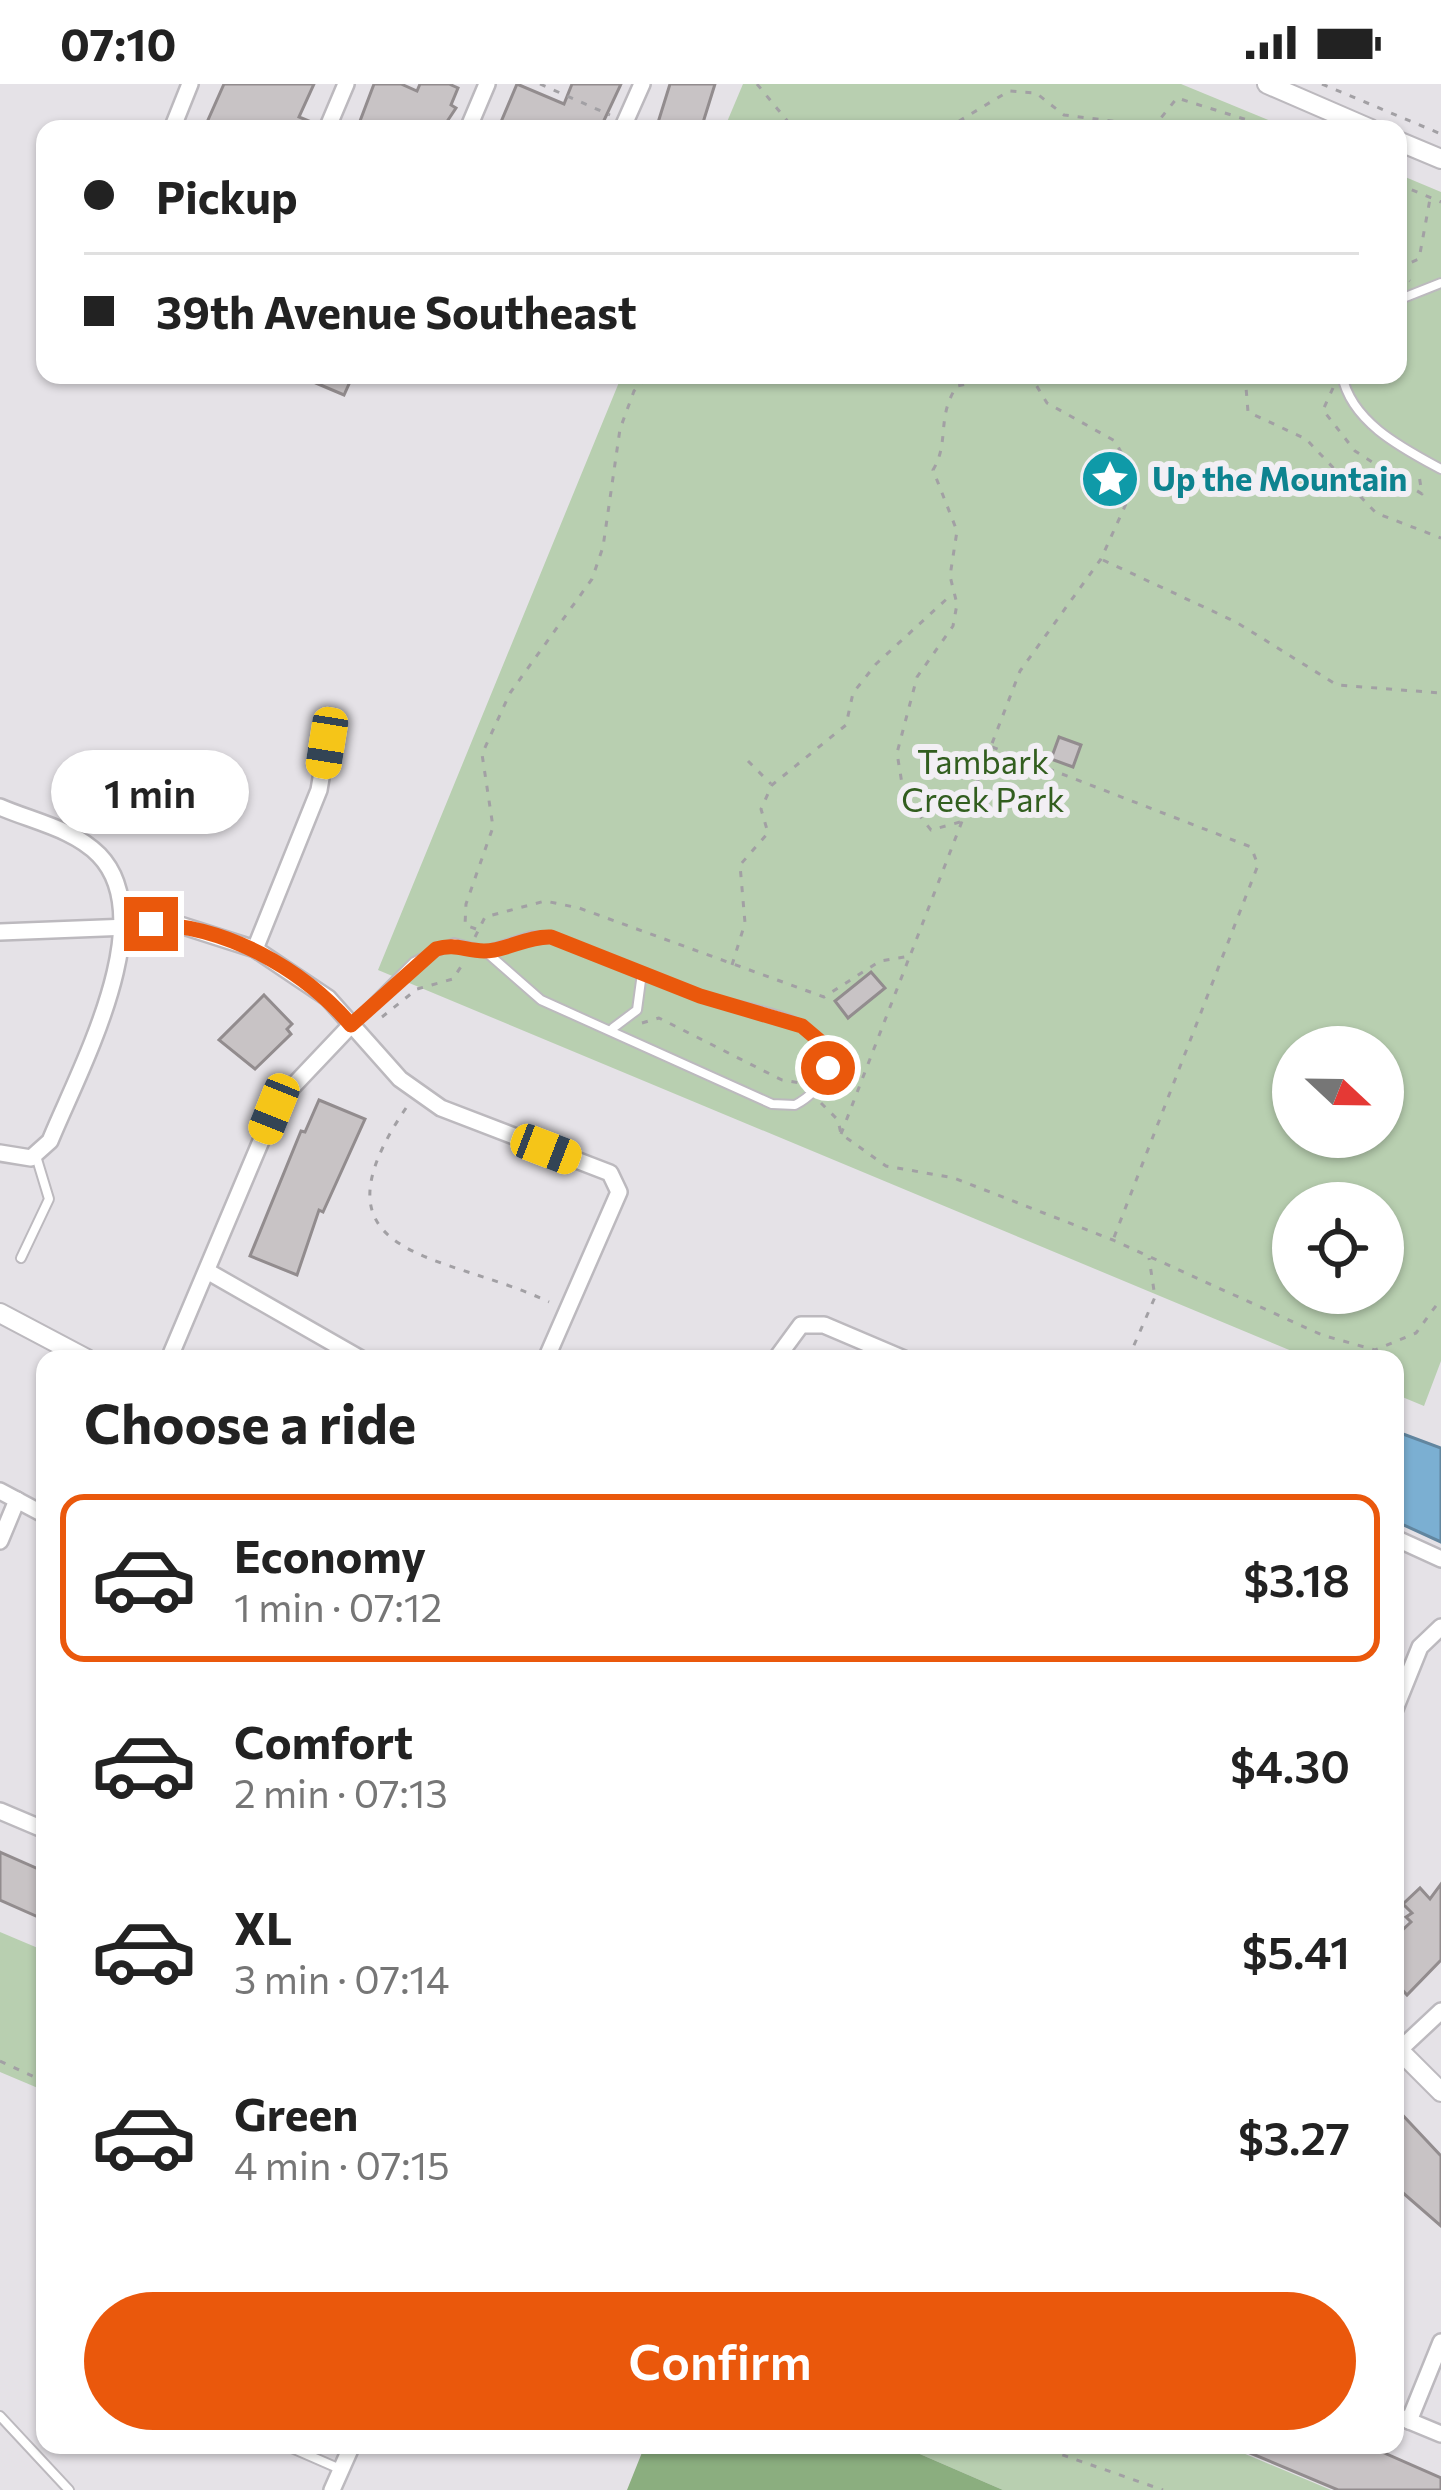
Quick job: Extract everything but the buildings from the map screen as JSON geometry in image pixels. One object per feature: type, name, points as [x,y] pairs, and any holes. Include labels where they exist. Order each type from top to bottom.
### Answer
[{"type":"street","points":[[176,120],[190,84]]},
{"type":"street","points":[[331,120],[346,84]]},
{"type":"street","points":[[472,120],[487,84]]},
{"type":"street","points":[[626,120],[642,84]]},
{"type":"street","points":[[1267,84],[1350,120]]},
{"type":"street","points":[[1407,145],[1441,159]]},
{"type":"street","points":[[255,949],[319,790],[327,743]]},
{"type":"street","points":[[0,807],[78,838],[102,858],[119,894],[122,924],[117,969],[50,1141],[33,1156],[0,1153]]},
{"type":"street","points":[[0,932],[180,925],[255,949],[328,998],[417,1092],[441,1108],[610,1173],[619,1192],[550,1350]]},
{"type":"street","points":[[174,1350],[277,1103],[351,1025]]},
{"type":"street","points":[[207,1270],[345,1350]]},
{"type":"street","points":[[0,1313],[70,1350]]},
{"type":"street","points":[[783,1350],[801,1325],[824,1325],[883,1350]]},
{"type":"street","points":[[0,1491],[36,1510]]},
{"type":"street","points":[[0,1541],[17,1500]]},
{"type":"street","points":[[1404,1542],[1441,1559]]},
{"type":"street","points":[[1404,1687],[1420,1647],[1441,1627]]},
{"type":"street","points":[[0,1811],[36,1826]]},
{"type":"street","points":[[1404,2043],[1441,2012]]},
{"type":"street","points":[[1404,2057],[1441,2092]]},
{"type":"street","points":[[1404,2414],[1441,2342]]},
{"type":"street","points":[[1404,2419],[1441,2434]]},
{"type":"street","points":[[332,2490],[348,2454]]},
{"type":"lane","points":[[1407,296],[1441,283]]},
{"type":"lane","points":[[1345,384],[1353,404],[1381,433],[1441,469]]},
{"type":"lane","points":[[351,1025],[436,949],[454,943],[485,951],[525,991],[772,1104],[795,1105],[813,1094],[828,1068],[822,1043],[812,1033],[551,937],[532,936],[485,951]]},
{"type":"lane","points":[[611,1029],[628,1021],[642,997],[642,973]]},
{"type":"lane","points":[[21,1258],[49,1199],[33,1156]]},
{"type":"lane","points":[[0,2416],[69,2490]]},
{"type":"lane","points":[[305,2454],[341,2470]]},
{"type":"path","points":[[540,84],[614,120]]},
{"type":"path","points":[[758,84],[787,120]]},
{"type":"path","points":[[1322,84],[1441,134]]},
{"type":"path","points":[[961,120],[1009,91],[1036,93],[1064,116],[1101,120]]},
{"type":"path","points":[[1160,120],[1178,98],[1248,120]]},
{"type":"path","points":[[1407,188],[1441,202]]},
{"type":"path","points":[[1407,264],[1419,259],[1430,200]]},
{"type":"path","points":[[478,930],[465,925],[466,904],[493,827],[482,754],[510,693],[592,579],[603,547],[620,429],[641,384]]},
{"type":"path","points":[[961,822],[931,830],[914,814],[904,796],[897,753],[917,677],[953,626],[950,576],[957,531],[933,470],[941,457],[943,407],[957,386],[966,384]]},
{"type":"path","points":[[841,1134],[1020,671],[1101,559],[1130,495],[1124,456],[1102,431],[1047,404],[1034,384]]},
{"type":"path","points":[[1246,384],[1248,412],[1306,439],[1376,513],[1441,538]]},
{"type":"path","points":[[1332,384],[1323,410],[1354,451],[1422,494],[1419,472],[1430,477]]},
{"type":"path","points":[[1101,559],[1236,622],[1337,685],[1441,694]]},
{"type":"path","points":[[731,967],[745,923],[740,865],[769,833],[761,809],[772,785],[846,725],[853,693],[864,679],[954,592]]},
{"type":"path","points":[[991,746],[1251,847],[1258,865],[1113,1240]]},
{"type":"path","points":[[748,761],[772,785]]},
{"type":"path","points":[[368,1008],[385,1018],[417,989],[453,979],[484,917],[545,901],[580,908],[731,967],[824,997],[880,961],[910,956]]},
{"type":"path","points":[[628,1021],[659,1018],[782,1080],[798,1079],[838,1120],[841,1134],[886,1166],[954,1178],[1113,1240],[1310,1330],[1375,1350],[1416,1334],[1441,1299]]},
{"type":"path","points":[[417,1092],[368,1176],[365,1200],[379,1227],[402,1249],[478,1272],[568,1311]]},
{"type":"path","points":[[1132,1350],[1155,1297],[1149,1256]]},
{"type":"path","points":[[0,2061],[36,2078]]},
{"type":"path","points":[[1060,2454],[1163,2490]]},
{"type":"green space","points":[[743,84],[1181,84],[1268,120],[728,120]]},
{"type":"green space","name":"Tambark Creek Park","points":[[1407,178],[1441,192],[1441,1361],[1424,1406],[1404,1398],[1404,1350],[1289,1350],[378,970],[618,384],[1407,384]]},
{"type":"green space","points":[[0,1932],[36,1947],[36,2087],[0,2072]]},
{"type":"green space","points":[[641,2454],[920,2454],[1003,2490],[627,2490]]},
{"type":"green space","points":[[920,2454],[1245,2454],[1331,2490],[1003,2490]]},
{"type":"water","points":[[1404,1434],[1441,1448],[1441,1542],[1404,1525]]},
{"type":"place","name":"Up the Mountain","points":[[1110,479]]},
{"type":"route","points":[[151,924],[180,925],[255,949],[328,998],[351,1025],[414,962],[436,949],[454,943],[485,951],[532,936],[551,937],[700,996],[802,1026],[822,1043],[828,1068]]}]
